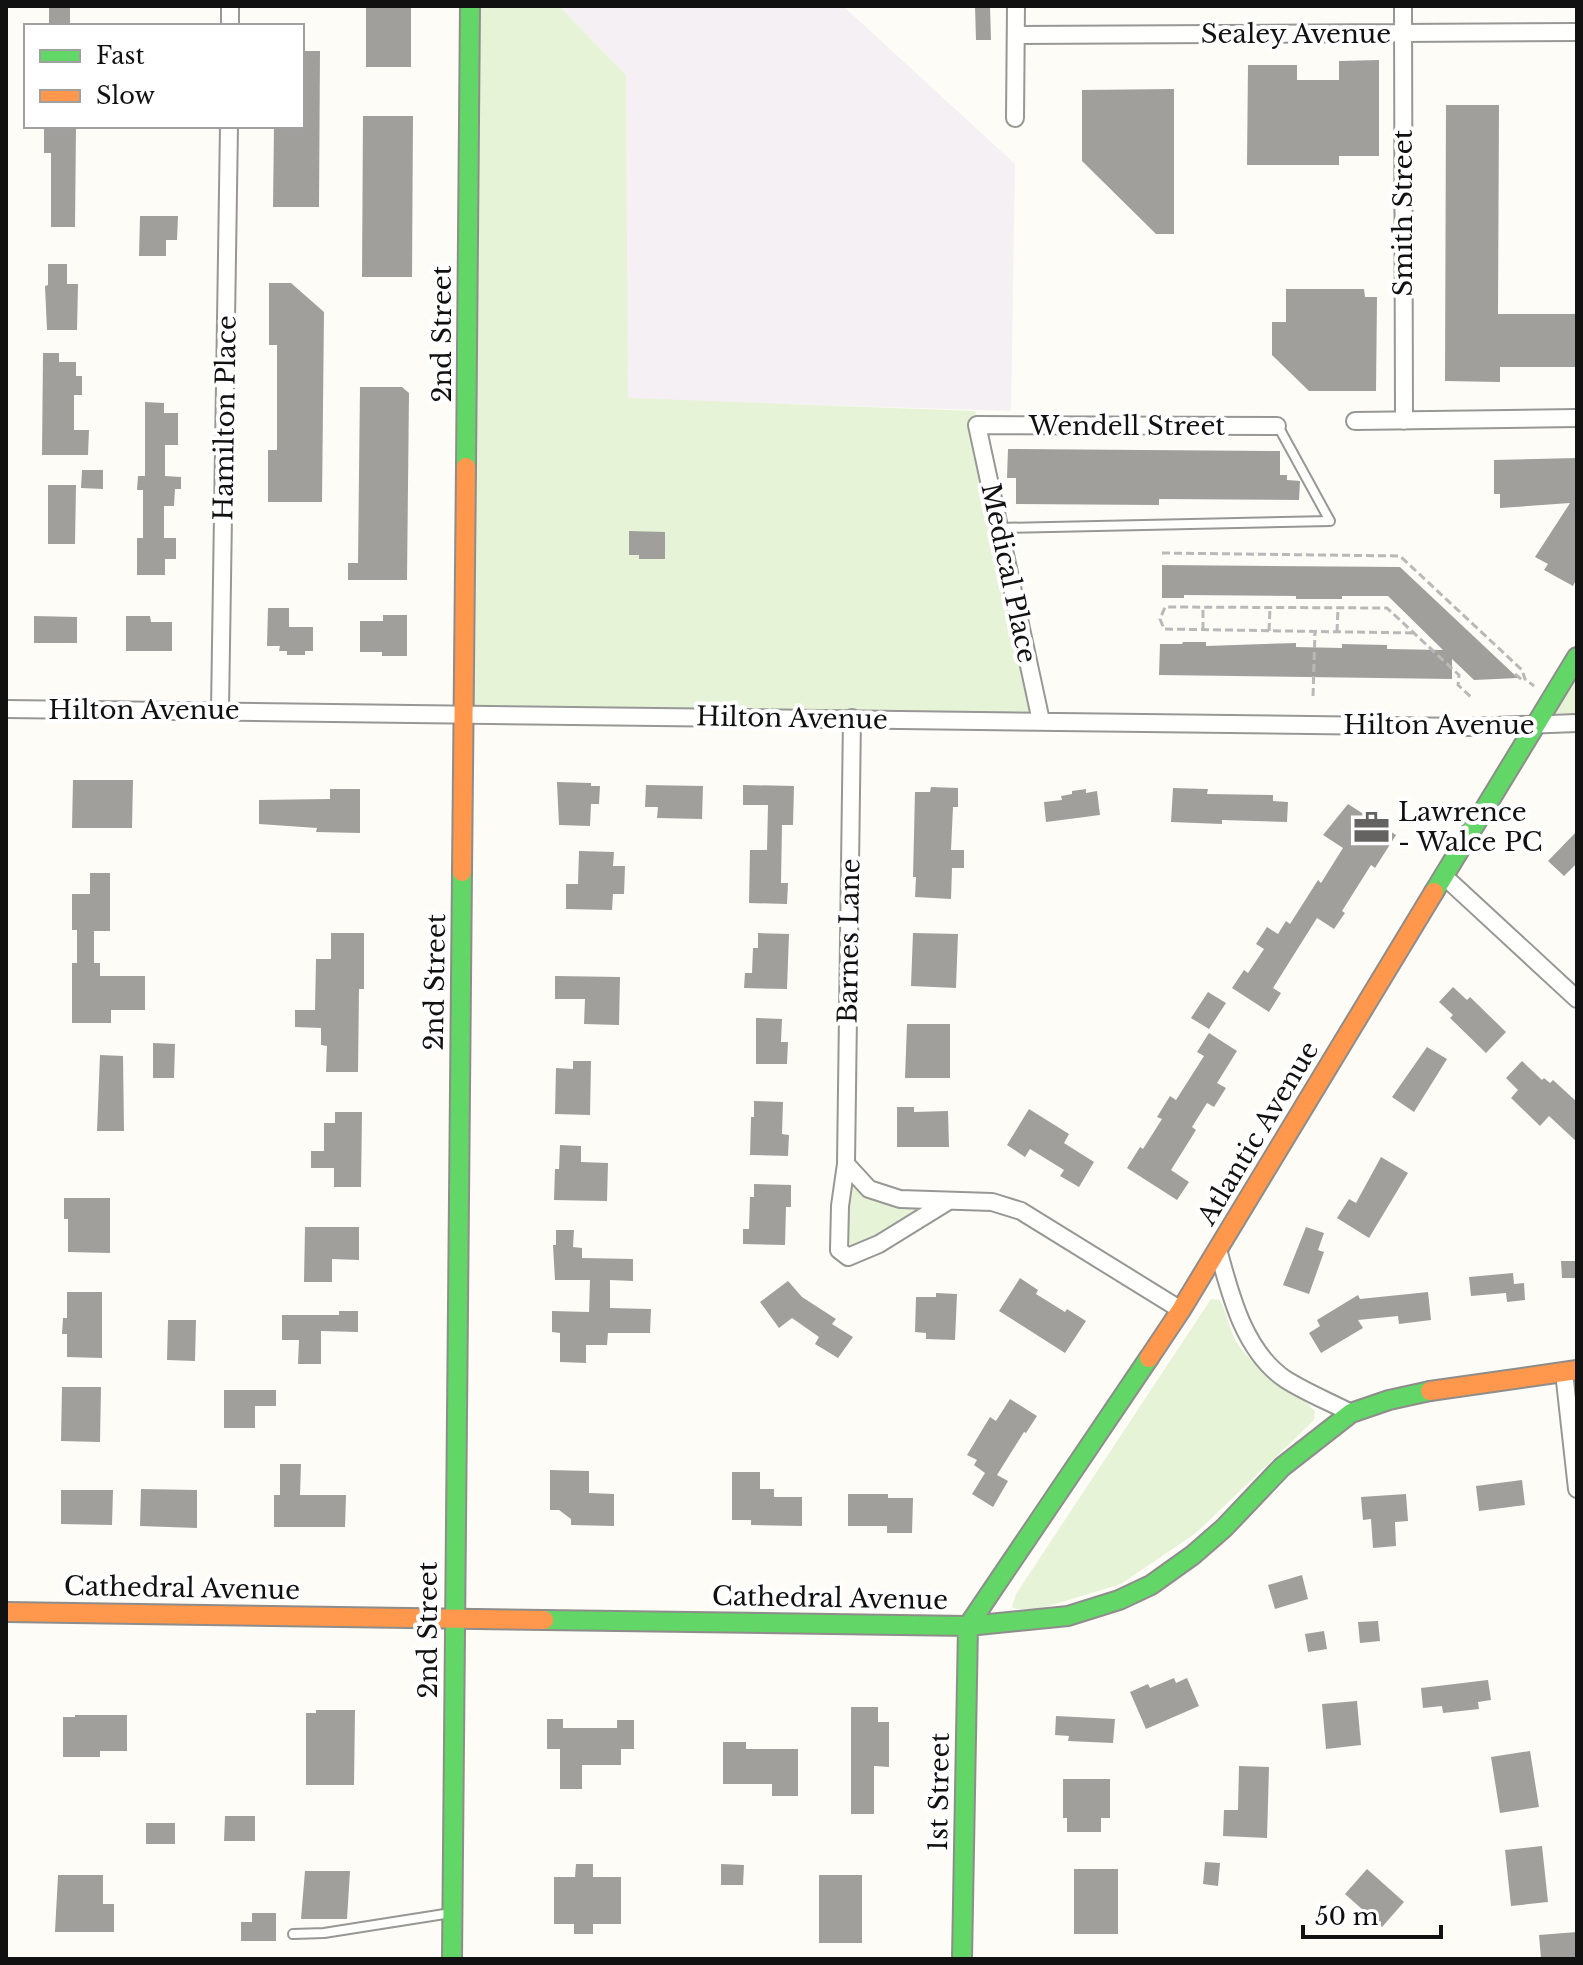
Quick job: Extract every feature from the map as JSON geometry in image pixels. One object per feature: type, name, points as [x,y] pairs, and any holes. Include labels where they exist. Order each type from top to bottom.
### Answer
[{"type":"street","name":"2nd Street","points":[[452,1959],[470,6]]},
{"type":"street","points":[[1015,118],[1016,6]]},
{"type":"street","name":"Smith Street","points":[[1403,6],[1404,421]]},
{"type":"street","name":"Sealey Avenue","points":[[1016,35],[1577,32]]},
{"type":"street","name":"Hamilton Place","points":[[220,710],[229,128]]},
{"type":"street","points":[[1355,421],[1577,418]]},
{"type":"street","name":"Wendell Street","points":[[977,425],[1277,426]]},
{"type":"street","name":"Medical Place","points":[[977,425],[1041,721]]},
{"type":"street","name":"Atlantic Avenue","points":[[968,1626],[1181,1310],[1577,657]]},
{"type":"street","name":"Hilton Avenue","points":[[6,709],[1537,727],[1577,723]]},
{"type":"street","name":"Barnes Lane","points":[[852,718],[846,1164],[840,1206],[839,1250],[848,1257],[879,1244],[948,1201]]},
{"type":"street","points":[[1445,877],[1577,999]]},
{"type":"street","points":[[846,1164],[869,1189],[900,1199],[992,1202],[1021,1211],[1181,1310]]},
{"type":"street","points":[[1218,1249],[1232,1299],[1253,1343],[1270,1365],[1285,1379],[1351,1413]]},
{"type":"street","points":[[1571,1371],[1577,1489]]},
{"type":"street","name":"Cathedral Avenue","points":[[6,1612],[968,1626],[1046,1620],[1119,1600],[1151,1585],[1193,1555],[1224,1528],[1282,1467],[1351,1413],[1428,1391],[1571,1371]]},
{"type":"street","name":"1st Street","points":[[962,1959],[968,1626]]},
{"type":"lane","points":[[999,528],[1330,521],[1277,426]]},
{"type":"lane","points":[[293,1934],[324,1933],[452,1913]]},
{"type":"path","points":[[1162,553],[1400,556],[1522,670],[1525,679]]},
{"type":"path","points":[[1413,633],[1164,629],[1160,619],[1165,607],[1387,608],[1459,675],[1458,685],[1473,699]]},
{"type":"path","points":[[1203,608],[1203,630]]},
{"type":"path","points":[[1269,631],[1270,608]]},
{"type":"path","points":[[1337,632],[1338,608]]},
{"type":"path","points":[[1313,696],[1315,631]]},
{"type":"path","points":[[1515,674],[1534,686]]},
{"type":"shaded area","points":[[559,6],[843,6],[1015,164],[1011,411],[627,399],[626,75]]},
{"type":"green space","points":[[474,6],[559,6],[626,75],[628,398],[975,411],[1042,720],[464,709]]},
{"type":"green space","points":[[1577,673],[1577,716],[1551,717]]},
{"type":"green space","points":[[846,1164],[870,1189],[948,1201],[848,1257],[840,1206]]},
{"type":"green space","points":[[1211,1299],[1220,1300],[1233,1335],[1247,1356],[1315,1411],[1314,1420],[1196,1533],[1121,1584],[1039,1609],[1012,1607],[1016,1594]]},
{"type":"building","points":[[49,6],[70,6],[70,24],[49,24]]},
{"type":"building","points":[[366,6],[411,6],[411,67],[366,67]]},
{"type":"building","points":[[975,6],[990,6],[991,40],[976,40]]},
{"type":"building","points":[[304,51],[320,51],[319,207],[273,207],[274,128],[304,128]]},
{"type":"building","points":[[1379,60],[1379,156],[1339,156],[1339,165],[1247,165],[1248,65],[1297,65],[1297,80],[1339,80],[1339,61]]},
{"type":"building","points":[[1174,89],[1174,234],[1156,234],[1082,161],[1082,90]]},
{"type":"building","points":[[1446,105],[1499,105],[1498,314],[1577,314],[1577,367],[1500,367],[1500,382],[1445,381]]},
{"type":"building","points":[[363,116],[413,116],[412,277],[362,277]]},
{"type":"building","points":[[44,128],[76,128],[75,227],[51,227],[51,153],[44,153]]},
{"type":"building","points":[[140,216],[178,216],[177,240],[166,240],[166,256],[139,256]]},
{"type":"building","points":[[48,264],[67,264],[67,284],[78,284],[77,330],[47,330],[45,286],[48,285]]},
{"type":"building","points":[[269,283],[291,283],[324,312],[322,502],[268,502],[268,450],[277,450],[277,345],[269,345]]},
{"type":"building","points":[[1286,289],[1364,289],[1365,297],[1377,297],[1376,391],[1309,391],[1272,355],[1272,322],[1286,322]]},
{"type":"building","points":[[43,353],[59,353],[59,362],[76,362],[76,376],[82,376],[82,395],[74,395],[74,430],[89,430],[88,455],[42,455]]},
{"type":"building","points":[[360,387],[402,387],[409,393],[407,580],[348,580],[348,563],[358,563]]},
{"type":"building","points":[[145,402],[164,403],[164,413],[178,413],[178,445],[165,445],[165,476],[181,477],[181,489],[175,489],[174,506],[164,506],[164,538],[176,538],[176,559],[165,559],[165,575],[137,575],[137,538],[143,538],[143,490],[137,490],[138,476],[145,476]]},
{"type":"building","points":[[1008,449],[1280,451],[1280,475],[1287,475],[1287,480],[1300,481],[1299,500],[1159,499],[1159,505],[1016,504],[1016,478],[1007,478]]},
{"type":"building","points":[[1577,458],[1577,578],[1573,586],[1544,570],[1548,564],[1535,557],[1570,503],[1500,508],[1500,494],[1494,494],[1494,460]]},
{"type":"building","points":[[82,470],[103,470],[103,489],[81,488]]},
{"type":"building","points":[[48,485],[76,485],[75,544],[48,544]]},
{"type":"building","points":[[629,531],[665,532],[665,559],[639,559],[639,555],[629,555]]},
{"type":"building","points":[[1162,565],[1400,567],[1518,678],[1474,680],[1452,659],[1452,679],[1159,675],[1160,644],[1296,643],[1296,647],[1342,648],[1342,644],[1443,650],[1388,596],[1296,599],[1296,596],[1184,595],[1184,598],[1162,598]]},
{"type":"building","points":[[268,608],[289,608],[289,627],[313,627],[313,651],[305,651],[305,655],[287,655],[287,651],[279,651],[280,646],[267,646]]},
{"type":"building","points":[[383,615],[407,615],[407,656],[360,652],[360,621],[383,621]]},
{"type":"building","points":[[34,616],[77,617],[77,643],[34,643]]},
{"type":"building","points":[[126,616],[150,616],[151,622],[172,622],[172,651],[126,651]]},
{"type":"building","points":[[73,780],[133,780],[132,828],[72,828]]},
{"type":"building","points":[[557,782],[600,786],[599,804],[591,804],[590,826],[559,825]]},
{"type":"building","points":[[646,785],[703,786],[702,819],[657,818],[658,807],[645,807]]},
{"type":"building","points":[[743,785],[794,786],[793,825],[782,825],[781,883],[788,883],[787,904],[749,903],[750,850],[767,850],[768,805],[743,805]]},
{"type":"building","points":[[931,787],[958,788],[958,807],[953,807],[951,850],[964,850],[964,868],[952,868],[951,899],[915,897],[915,792],[930,792]]},
{"type":"building","points":[[1173,788],[1208,789],[1207,794],[1273,795],[1273,801],[1288,802],[1287,822],[1171,822]]},
{"type":"building","points":[[330,789],[360,789],[360,833],[316,832],[317,828],[259,824],[259,800],[330,799]]},
{"type":"building","points":[[1086,789],[1086,793],[1097,791],[1100,815],[1046,822],[1044,802],[1062,800],[1061,796]]},
{"type":"building","points":[[1348,804],[1396,835],[1375,868],[1371,865],[1334,929],[1317,918],[1273,988],[1281,993],[1269,1012],[1232,988],[1244,970],[1248,973],[1264,949],[1256,944],[1267,927],[1278,934],[1286,921],[1290,924],[1318,880],[1321,883],[1343,848],[1323,835]]},
{"type":"building","points":[[1577,831],[1577,863],[1564,876],[1548,861]]},
{"type":"building","points":[[579,851],[614,852],[613,866],[625,866],[624,894],[613,894],[612,910],[566,909],[566,884],[578,884]]},
{"type":"building","points":[[90,873],[110,873],[110,931],[94,931],[94,963],[100,963],[100,976],[145,976],[145,1010],[111,1010],[111,1023],[72,1023],[72,963],[77,963],[77,930],[72,930],[72,894],[90,894]]},
{"type":"building","points":[[331,933],[364,933],[364,989],[359,989],[358,1072],[326,1072],[327,1046],[321,1045],[321,1028],[295,1027],[295,1010],[315,1010],[316,959],[331,959]]},
{"type":"building","points":[[758,933],[789,934],[787,989],[744,988],[745,973],[752,973],[753,948],[758,948]]},
{"type":"building","points":[[913,933],[958,934],[956,988],[911,986]]},
{"type":"building","points":[[555,976],[620,977],[619,1025],[584,1024],[585,999],[555,999]]},
{"type":"building","points":[[1453,987],[1467,1000],[1470,997],[1506,1032],[1486,1053],[1450,1018],[1453,1015],[1439,1002]]},
{"type":"building","points":[[1208,992],[1226,1003],[1209,1029],[1191,1018]]},
{"type":"building","points":[[756,1018],[782,1019],[781,1042],[788,1042],[787,1064],[756,1064]]},
{"type":"building","points":[[907,1024],[950,1024],[950,1078],[905,1078]]},
{"type":"building","points":[[1209,1033],[1237,1051],[1217,1083],[1226,1088],[1214,1107],[1207,1103],[1192,1127],[1196,1130],[1171,1170],[1189,1182],[1177,1200],[1127,1168],[1162,1119],[1157,1117],[1170,1096],[1176,1100],[1204,1056],[1197,1052]]},
{"type":"building","points":[[153,1043],[175,1044],[174,1078],[153,1078]]},
{"type":"building","points":[[1427,1047],[1447,1059],[1414,1112],[1392,1097]]},
{"type":"building","points":[[100,1055],[123,1056],[124,1131],[97,1131]]},
{"type":"building","points":[[573,1061],[591,1061],[590,1115],[555,1114],[556,1068],[573,1069]]},
{"type":"building","points":[[1522,1061],[1542,1080],[1544,1078],[1550,1083],[1553,1080],[1577,1102],[1577,1142],[1549,1116],[1540,1126],[1511,1098],[1518,1090],[1506,1078]]},
{"type":"building","points":[[754,1101],[783,1102],[782,1134],[789,1135],[788,1156],[750,1155]]},
{"type":"building","points":[[897,1107],[914,1107],[914,1112],[948,1111],[949,1147],[897,1147]]},
{"type":"building","points":[[1029,1109],[1069,1134],[1064,1143],[1094,1162],[1079,1187],[1060,1176],[1064,1170],[1030,1149],[1025,1157],[1007,1145]]},
{"type":"building","points":[[335,1112],[362,1112],[361,1187],[334,1187],[334,1168],[311,1168],[311,1151],[324,1151],[324,1123],[335,1123]]},
{"type":"building","points":[[560,1145],[581,1146],[581,1162],[608,1163],[607,1201],[554,1200]]},
{"type":"building","points":[[1381,1157],[1408,1173],[1369,1238],[1337,1218],[1349,1199],[1356,1203]]},
{"type":"building","points":[[754,1184],[791,1185],[791,1207],[786,1207],[785,1245],[743,1244],[743,1229],[749,1229],[750,1197],[754,1197]]},
{"type":"building","points":[[64,1198],[110,1198],[110,1253],[68,1252],[68,1219],[64,1219]]},
{"type":"building","points":[[305,1227],[359,1227],[359,1260],[332,1259],[332,1282],[304,1282]]},
{"type":"building","points":[[1306,1227],[1324,1233],[1318,1250],[1324,1252],[1309,1294],[1283,1285]]},
{"type":"building","points":[[556,1230],[574,1230],[573,1247],[582,1248],[582,1258],[633,1259],[633,1281],[610,1280],[610,1308],[651,1309],[650,1333],[608,1333],[607,1345],[586,1345],[586,1363],[560,1362],[560,1333],[552,1332],[552,1311],[589,1312],[590,1280],[555,1280],[553,1245],[556,1245]]},
{"type":"building","points":[[1561,1261],[1577,1261],[1577,1278],[1562,1278]]},
{"type":"building","points":[[1513,1273],[1514,1284],[1524,1283],[1525,1300],[1507,1302],[1506,1293],[1471,1296],[1469,1277]]},
{"type":"building","points":[[1020,1278],[1038,1290],[1036,1294],[1086,1321],[1065,1353],[999,1311]]},
{"type":"building","points":[[788,1281],[802,1297],[836,1319],[832,1324],[853,1337],[838,1358],[815,1344],[819,1337],[792,1318],[779,1328],[760,1302]]},
{"type":"building","points":[[67,1292],[102,1292],[102,1358],[67,1357],[67,1334],[62,1334],[63,1318],[67,1318]]},
{"type":"building","points":[[1428,1292],[1431,1320],[1399,1324],[1398,1316],[1358,1320],[1363,1328],[1321,1353],[1309,1333],[1320,1326],[1317,1320],[1358,1295],[1360,1299]]},
{"type":"building","points":[[936,1293],[957,1294],[955,1340],[926,1339],[926,1333],[915,1332],[916,1297],[936,1297]]},
{"type":"building","points":[[339,1311],[358,1311],[358,1332],[321,1331],[321,1364],[298,1364],[299,1340],[282,1340],[282,1315],[339,1315]]},
{"type":"building","points":[[168,1320],[196,1320],[195,1361],[167,1360]]},
{"type":"building","points":[[62,1387],[101,1387],[100,1442],[61,1441]]},
{"type":"building","points":[[224,1390],[276,1390],[276,1406],[255,1406],[255,1428],[224,1428]]},
{"type":"building","points":[[1010,1399],[1037,1416],[997,1475],[1008,1481],[993,1507],[972,1494],[985,1473],[974,1465],[977,1460],[967,1455],[990,1417],[996,1421]]},
{"type":"building","points":[[280,1464],[301,1464],[300,1495],[346,1495],[345,1527],[274,1527],[274,1495],[280,1495]]},
{"type":"building","points":[[550,1470],[589,1471],[589,1493],[614,1494],[614,1526],[571,1525],[571,1519],[559,1510],[550,1510]]},
{"type":"building","points":[[732,1472],[760,1472],[760,1489],[774,1489],[774,1497],[802,1497],[802,1526],[751,1525],[751,1520],[732,1520]]},
{"type":"building","points":[[1522,1480],[1525,1505],[1479,1511],[1476,1486]]},
{"type":"building","points":[[141,1489],[197,1490],[197,1528],[140,1526]]},
{"type":"building","points":[[61,1490],[113,1490],[112,1525],[61,1524]]},
{"type":"building","points":[[848,1494],[888,1494],[888,1498],[913,1498],[912,1533],[887,1533],[887,1526],[848,1526]]},
{"type":"building","points":[[1406,1494],[1408,1521],[1395,1522],[1396,1546],[1373,1548],[1371,1519],[1363,1520],[1361,1497]]},
{"type":"building","points":[[1302,1575],[1308,1599],[1275,1609],[1268,1585]]},
{"type":"building","points":[[1378,1621],[1380,1641],[1360,1643],[1358,1622]]},
{"type":"building","points":[[1324,1631],[1327,1649],[1308,1652],[1305,1634]]},
{"type":"building","points":[[1174,1678],[1176,1683],[1187,1678],[1199,1706],[1146,1729],[1130,1692]]},
{"type":"building","points":[[1488,1680],[1491,1700],[1478,1702],[1479,1709],[1443,1713],[1442,1706],[1423,1708],[1421,1688]]},
{"type":"building","points":[[1357,1701],[1361,1745],[1326,1749],[1322,1704]]},
{"type":"building","points":[[851,1707],[878,1707],[878,1722],[889,1722],[889,1767],[874,1766],[874,1814],[851,1814]]},
{"type":"building","points":[[316,1710],[355,1710],[354,1785],[306,1785],[306,1713],[316,1713]]},
{"type":"building","points":[[127,1715],[127,1751],[100,1751],[100,1757],[63,1757],[63,1717]]},
{"type":"building","points":[[1056,1716],[1115,1719],[1113,1743],[1068,1741],[1069,1736],[1055,1735]]},
{"type":"building","points":[[547,1719],[563,1719],[563,1728],[617,1728],[617,1720],[634,1720],[634,1749],[621,1749],[621,1765],[582,1765],[582,1789],[560,1789],[560,1749],[547,1749]]},
{"type":"building","points":[[723,1742],[746,1742],[746,1749],[798,1749],[798,1796],[772,1796],[772,1784],[723,1784]]},
{"type":"building","points":[[1530,1751],[1539,1807],[1500,1813],[1491,1757]]},
{"type":"building","points":[[1239,1766],[1269,1767],[1267,1838],[1223,1836],[1224,1810],[1238,1810]]},
{"type":"building","points":[[1063,1779],[1110,1779],[1110,1818],[1101,1818],[1101,1832],[1067,1832],[1067,1818],[1063,1818]]},
{"type":"building","points":[[225,1816],[255,1816],[255,1841],[224,1841]]},
{"type":"building","points":[[146,1823],[175,1823],[175,1844],[146,1844]]},
{"type":"building","points":[[1542,1846],[1548,1902],[1511,1906],[1505,1850]]},
{"type":"building","points":[[1205,1862],[1220,1863],[1218,1886],[1203,1884]]},
{"type":"building","points":[[576,1864],[593,1864],[593,1877],[621,1877],[621,1924],[593,1924],[593,1934],[574,1934],[574,1924],[554,1924],[554,1877],[575,1877]]},
{"type":"building","points":[[721,1864],[744,1865],[743,1885],[721,1885]]},
{"type":"building","points":[[1074,1869],[1118,1869],[1118,1934],[1074,1934]]},
{"type":"building","points":[[1367,1869],[1404,1902],[1382,1927],[1345,1894]]},
{"type":"building","points":[[305,1871],[350,1871],[347,1919],[301,1919]]},
{"type":"building","points":[[58,1875],[103,1875],[103,1904],[114,1904],[114,1932],[55,1932]]},
{"type":"building","points":[[819,1875],[862,1875],[862,1943],[819,1943]]},
{"type":"building","points":[[252,1913],[276,1913],[276,1941],[241,1941],[241,1922],[252,1922]]},
{"type":"building","points":[[1577,1932],[1577,1959],[1541,1959],[1539,1935]]},
{"type":"traffic: fast","points":[[466,467],[470,6]]},
{"type":"traffic: fast","points":[[1434,892],[1577,657]]},
{"type":"traffic: fast","points":[[452,1959],[462,872]]},
{"type":"traffic: fast","points":[[962,1959],[968,1626],[1149,1358]]},
{"type":"traffic: fast","points":[[544,1620],[968,1626],[1068,1616],[1119,1600],[1151,1585],[1193,1555],[1224,1528],[1282,1467],[1351,1413],[1430,1391]]},
{"type":"traffic: slow","points":[[462,872],[466,467]]},
{"type":"traffic: slow","points":[[1149,1358],[1434,892]]},
{"type":"traffic: slow","points":[[1430,1391],[1577,1370]]},
{"type":"traffic: slow","points":[[6,1612],[544,1620]]},
{"type":"place","name":"Lawrence - Walce PC","points":[[1372,827]]}]
